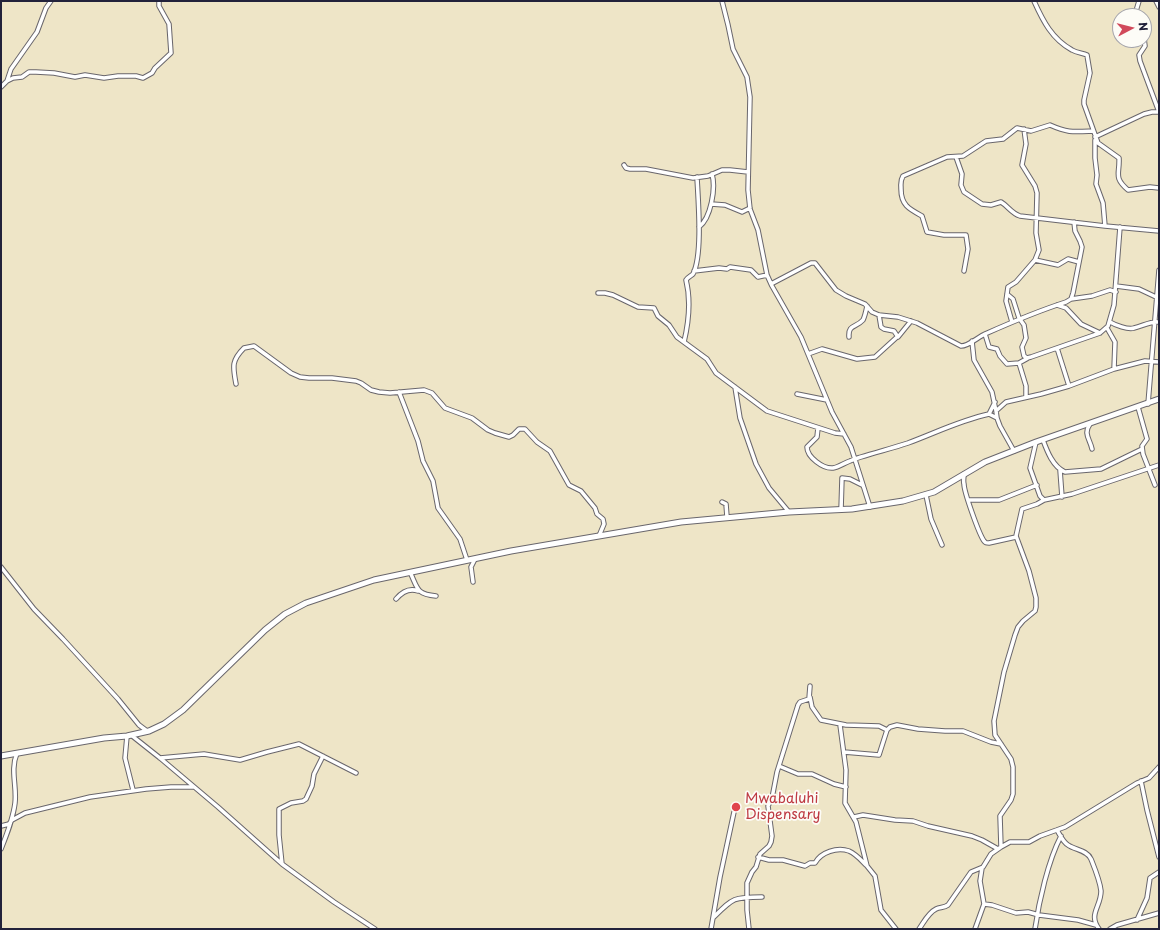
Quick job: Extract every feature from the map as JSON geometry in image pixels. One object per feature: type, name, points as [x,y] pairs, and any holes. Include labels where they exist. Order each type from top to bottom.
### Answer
[{"type":"street","points":[[1,88],[7,81],[11,69],[37,32],[46,8],[51,1]]},
{"type":"street","points":[[7,81],[13,78],[22,77],[29,72],[54,73],[75,77],[85,75],[104,78],[118,76],[145,77],[153,72],[155,68],[171,53],[170,28],[166,18],[158,6],[159,1]]},
{"type":"street","points":[[722,1],[732,48],[745,71],[749,83],[748,190],[750,208],[758,230],[767,276],[795,326],[827,400],[849,443],[870,508]]},
{"type":"street","points":[[1034,1],[1045,25],[1055,37],[1073,50],[1088,56],[1090,75],[1084,102],[1095,138],[1099,145],[1119,158],[1117,176],[1126,189],[1150,187],[1159,188]]},
{"type":"street","points":[[1156,1],[1159,7]]},
{"type":"street","points":[[1095,138],[1144,114],[1159,112],[1140,61],[1140,55],[1144,48]]},
{"type":"street","points":[[964,271],[968,249],[966,235],[944,235],[927,232],[922,216],[912,211],[903,202],[901,194],[901,181],[905,175],[947,157],[963,156],[988,141],[1003,139],[1017,128],[1033,130],[1050,125],[1060,130],[1069,132],[1093,131]]},
{"type":"street","points":[[1012,322],[1006,303],[1010,285],[1016,282],[1035,260],[1039,247],[1036,234],[1038,193],[1022,165],[1026,144],[1024,129]]},
{"type":"street","points":[[1095,138],[1097,175],[1096,187],[1103,203],[1105,226]]},
{"type":"street","points":[[956,157],[962,174],[961,188],[981,204],[991,205],[1001,202],[1015,214],[1105,226],[1159,231]]},
{"type":"street","points":[[624,166],[630,169],[646,169],[697,178],[722,170],[748,172]]},
{"type":"street","points":[[699,227],[704,223],[711,204],[714,182],[712,174]]},
{"type":"street","points":[[684,342],[688,318],[689,294],[686,280],[694,271],[697,254],[699,227],[697,178]]},
{"type":"street","points":[[711,204],[725,205],[742,212],[750,208]]},
{"type":"street","points":[[1071,299],[1082,245],[1075,231],[1074,222]]},
{"type":"street","points":[[985,334],[989,347],[997,349],[999,355],[1006,364],[1009,364],[1019,363],[1028,358],[1100,333],[1107,328],[1110,322],[1116,292],[1120,227]]},
{"type":"street","points":[[1035,260],[1058,266],[1068,259],[1079,262]]},
{"type":"street","points":[[771,284],[815,262],[836,290],[846,296],[864,303],[870,311],[879,315],[898,317],[911,321],[960,346],[964,346],[985,334],[1020,318],[1071,299],[1092,296],[1110,290],[1116,292]]},
{"type":"street","points":[[694,271],[719,268],[727,269],[730,267],[751,270],[758,277],[767,276]]},
{"type":"street","points":[[1148,404],[1159,270]]},
{"type":"street","points":[[1116,286],[1138,289],[1156,297]]},
{"type":"street","points":[[598,293],[613,295],[638,307],[654,308],[658,316],[669,325],[677,337],[707,359],[716,373],[771,413],[835,433],[844,434]]},
{"type":"street","points":[[1007,294],[1013,299],[1020,318],[1024,324],[1026,337],[1022,347],[1024,356],[1028,358]]},
{"type":"street","points":[[1057,305],[1066,308],[1082,324],[1100,333]]},
{"type":"street","points":[[849,337],[850,329],[863,319],[867,306]]},
{"type":"street","points":[[879,315],[881,328],[884,330],[894,331],[897,337]]},
{"type":"street","points":[[808,354],[822,349],[859,360],[875,357],[900,336],[911,321]]},
{"type":"street","points":[[1110,322],[1118,326],[1132,329],[1154,321],[1159,322]]},
{"type":"street","points":[[1107,328],[1115,342],[1114,369]]},
{"type":"street","points":[[972,341],[974,360],[981,374],[986,380],[995,402],[997,418],[1014,451]]},
{"type":"street","points":[[236,384],[234,365],[235,360],[242,349],[253,346],[291,373],[300,377],[340,379],[361,383],[375,391],[429,391],[435,395],[445,408],[472,418],[488,430],[495,433],[509,437],[519,429],[523,428],[537,442],[550,451],[569,485],[581,491],[595,508],[597,514],[603,519],[604,524],[599,536]]},
{"type":"street","points":[[1057,348],[1069,386]]},
{"type":"street","points":[[996,413],[997,410],[1006,402],[1069,386],[1114,369],[1139,362],[1159,362]]},
{"type":"street","points":[[1019,363],[1026,386],[1026,397]]},
{"type":"street","points":[[735,387],[740,418],[756,464],[769,488],[789,512]]},
{"type":"street","points":[[398,392],[418,441],[423,461],[433,482],[436,504],[460,539],[467,560]]},
{"type":"street","points":[[797,394],[827,400]]},
{"type":"street","points":[[1,756],[104,738],[129,736],[149,731],[164,724],[184,710],[265,630],[285,614],[306,603],[355,586],[410,572],[476,558],[681,522],[789,512],[870,508],[926,495],[947,485],[985,462],[1036,442],[1159,399]]},
{"type":"street","points":[[989,414],[995,402]]},
{"type":"street","points":[[1060,470],[1067,472],[1101,469],[1142,449],[1147,439],[1138,407]]},
{"type":"street","points":[[818,428],[817,437],[807,447],[807,451],[810,456],[824,466],[832,468],[855,459],[907,443],[971,419],[989,414],[997,418]]},
{"type":"street","points":[[1090,424],[1087,429],[1086,436],[1092,450]]},
{"type":"street","points":[[1043,440],[1048,454],[1060,470],[1062,497]]},
{"type":"street","points":[[1036,442],[1030,468],[1041,498],[1044,500]]},
{"type":"street","points":[[1142,449],[1155,485]]},
{"type":"street","points":[[1000,848],[1000,816],[1011,800],[1014,791],[1013,763],[995,734],[994,721],[1004,672],[1018,627],[1023,620],[1035,611],[1036,607],[1036,598],[1029,571],[1016,537],[1022,509],[1044,500],[1062,497],[1159,465]]},
{"type":"street","points":[[964,474],[964,486],[968,500],[978,529],[986,543],[1016,537]]},
{"type":"street","points":[[842,510],[842,478],[850,479],[862,485]]},
{"type":"street","points":[[968,500],[999,500],[1037,485]]},
{"type":"street","points":[[926,495],[931,519],[942,546]]},
{"type":"street","points":[[722,502],[726,504],[727,517]]},
{"type":"street","points":[[473,582],[471,567],[476,558]]},
{"type":"street","points":[[1,567],[12,583],[38,614],[118,699],[139,725],[149,731]]},
{"type":"street","points":[[410,572],[420,591],[425,595],[436,596]]},
{"type":"street","points":[[396,599],[408,590],[420,591]]},
{"type":"street","points":[[810,686],[812,707],[820,720],[840,725],[879,726],[886,730]]},
{"type":"street","points":[[749,929],[746,897],[748,882],[756,867],[758,857],[763,850],[770,845],[772,838],[768,809],[779,766],[799,704],[808,700],[810,696]]},
{"type":"street","points":[[840,725],[846,770],[846,806],[854,817],[867,866]]},
{"type":"street","points":[[844,752],[879,756],[886,730],[890,726],[897,725],[918,729],[964,731],[991,742],[1001,744]]},
{"type":"street","points":[[129,736],[160,758],[282,864],[334,902],[375,929]]},
{"type":"street","points":[[129,736],[125,758],[133,790]]},
{"type":"street","points":[[160,758],[204,754],[240,760],[298,744],[356,772]]},
{"type":"street","points":[[1,849],[12,820],[15,800],[14,765],[17,753]]},
{"type":"street","points":[[282,864],[279,835],[279,809],[291,803],[303,802],[306,799],[312,786],[314,774],[323,756]]},
{"type":"street","points":[[779,766],[798,774],[812,774],[834,784],[846,787]]},
{"type":"street","points":[[975,929],[984,904],[980,881],[982,868],[991,854],[1010,842],[1029,842],[1040,836],[1065,828],[1094,808],[1149,778],[1159,767]]},
{"type":"street","points":[[1141,781],[1146,810],[1159,857]]},
{"type":"street","points":[[1,826],[9,824],[12,820],[25,813],[90,797],[105,796],[133,790],[194,787]]},
{"type":"street","points":[[711,929],[734,812]]},
{"type":"street","points":[[854,817],[862,815],[895,820],[915,821],[928,826],[972,836],[1000,848]]},
{"type":"street","points":[[1057,830],[1068,845],[1086,853],[1090,858],[1100,889],[1100,896],[1094,917],[1096,925],[1099,929]]},
{"type":"street","points":[[1034,929],[1051,860],[1060,836]]},
{"type":"street","points":[[758,857],[772,860],[783,860],[805,866],[810,863],[815,863],[818,857],[825,853],[845,850],[854,854],[875,876],[882,911],[896,929]]},
{"type":"street","points":[[919,929],[931,912],[948,905],[971,872],[982,868]]},
{"type":"street","points":[[1137,920],[1146,900],[1150,878],[1159,872]]},
{"type":"street","points":[[712,919],[732,900],[746,897],[762,897]]},
{"type":"street","points":[[984,904],[992,904],[1016,913],[1028,912],[1096,925]]},
{"type":"street","points":[[1110,929],[1117,925],[1159,913]]},
{"type":"place","name":"Mwabaluhi Dispensary","points":[[736,807]]}]
